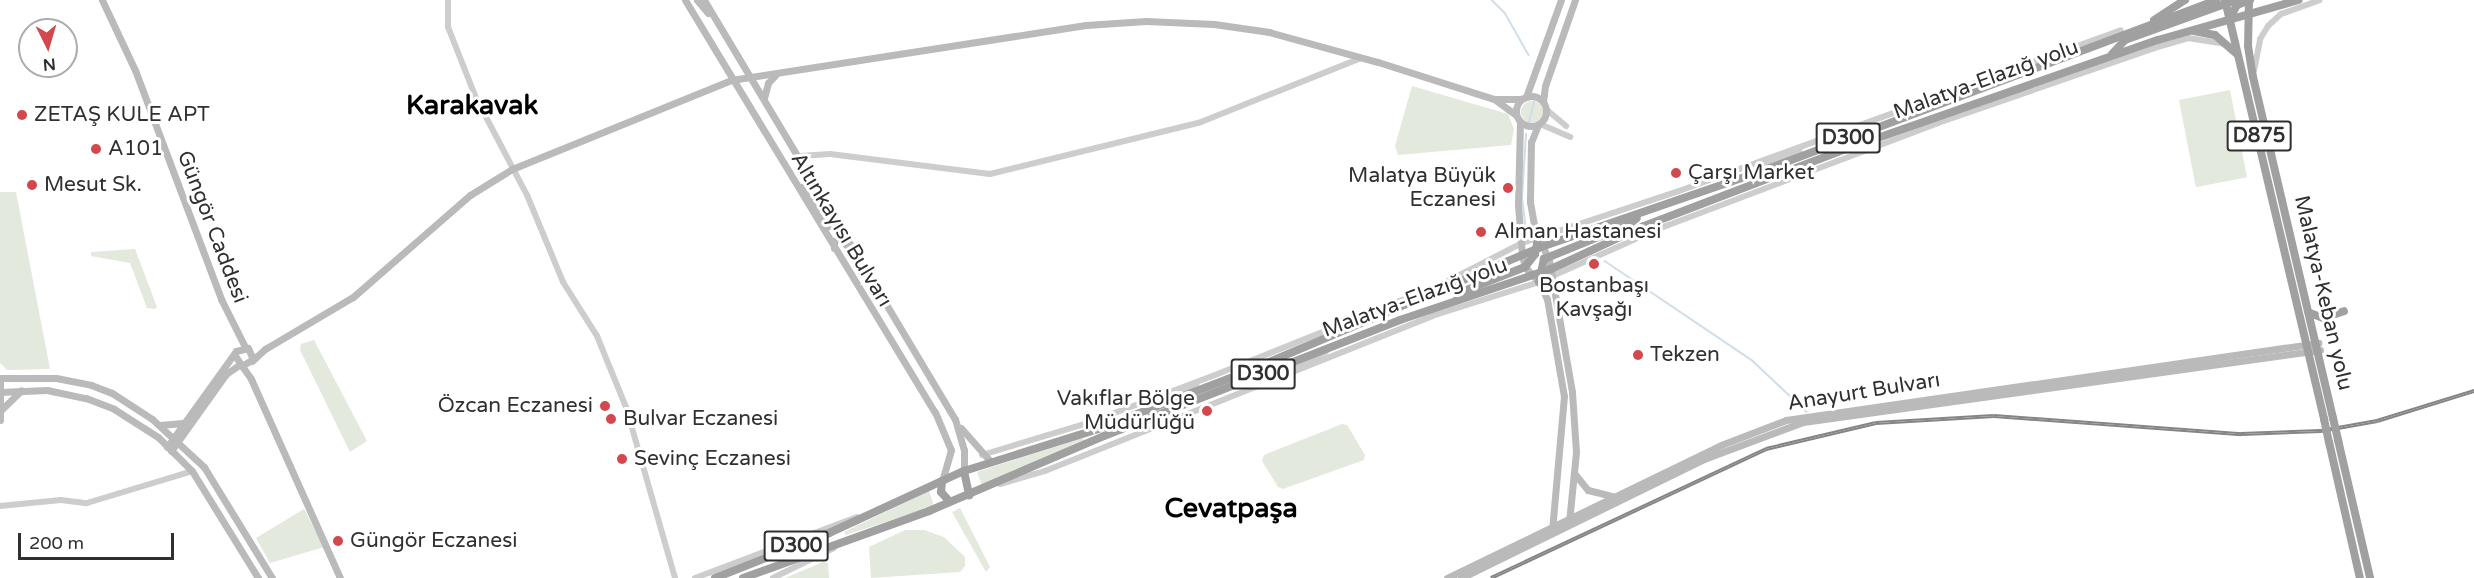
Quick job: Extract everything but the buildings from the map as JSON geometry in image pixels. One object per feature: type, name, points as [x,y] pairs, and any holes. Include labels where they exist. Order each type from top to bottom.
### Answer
[{"type":"highway","points":[[2121,30],[2150,23],[2185,0]]},
{"type":"highway","points":[[2110,56],[2125,40],[2220,3],[2236,0]]},
{"type":"highway","points":[[2229,20],[2237,5],[2250,0]]},
{"type":"highway","name":"Malatya-Keban yolu","points":[[2250,0],[2253,15],[2253,77],[2319,346],[2370,578]]},
{"type":"highway","name":"Malatya-Elazığ yolu","points":[[942,480],[991,462],[1047,447],[1158,405],[1382,317],[1544,246],[1738,179],[2150,23],[2220,3]]},
{"type":"highway","name":"Malatya-Keban yolu","points":[[2220,3],[2229,20],[2240,58],[2360,578]]},
{"type":"highway","name":"D300","points":[[2253,15],[2277,7],[2300,3]]},
{"type":"highway","name":"Malatya-Elazığ yolu","points":[[950,502],[1000,484],[1104,436],[1350,339],[1456,300],[1553,271],[1707,200],[2110,56],[2189,30],[2253,15]]},
{"type":"highway","points":[[2189,30],[2215,35],[2230,45],[2240,58]]},
{"type":"highway","points":[[1536,277],[1550,256],[1628,225],[1643,213]]},
{"type":"highway","points":[[1456,300],[1464,291],[1524,268],[1536,250],[1538,238]]},
{"type":"highway","points":[[1520,256],[1524,268]]},
{"type":"highway","points":[[1550,256],[1553,271]]},
{"type":"highway","points":[[2310,313],[2323,318],[2344,311]]},
{"type":"highway","points":[[964,471],[969,495]]},
{"type":"highway","points":[[942,480],[941,492],[950,502]]},
{"type":"highway","name":"D300","points":[[715,578],[942,480]]},
{"type":"highway","name":"D300","points":[[743,578],[841,545],[950,502]]},
{"type":"main road","name":"Güngör Caddesi","points":[[102,0],[135,70],[235,333],[252,353],[251,379]]},
{"type":"main road","name":"Altınkayısı Bulvarı","points":[[685,0],[782,165],[950,440],[950,463],[942,480]]},
{"type":"main road","points":[[697,0],[717,21]]},
{"type":"main road","name":"Altınkayısı Bulvarı","points":[[704,0],[800,156],[955,419],[964,450],[964,471]]},
{"type":"main road","points":[[1516,115],[1561,0]]},
{"type":"main road","points":[[1550,256],[1538,238],[1529,179],[1531,142],[1546,110],[1543,102],[1545,86],[1575,0]]},
{"type":"main road","points":[[186,426],[226,374],[251,363],[265,349],[353,297],[470,195],[512,169],[731,80],[1086,25],[1146,21],[1253,28],[1362,58],[1494,99],[1516,115],[1520,122],[1518,205],[1522,243],[1520,256]]},
{"type":"main road","points":[[764,98],[768,83],[777,74]]},
{"type":"main road","points":[[1494,99],[1524,98],[1543,102]]},
{"type":"main road","points":[[1520,122],[1539,125]]},
{"type":"main road","points":[[782,165],[822,223],[830,227],[832,221],[825,198]]},
{"type":"main road","points":[[834,251],[834,241],[840,238],[870,284],[878,289]]},
{"type":"main road","points":[[1524,268],[1536,277],[1551,314],[1564,396],[1552,530]]},
{"type":"main road","points":[[1553,271],[1572,392],[1574,473],[1569,521]]},
{"type":"main road","name":"Güngör Caddesi","points":[[235,333],[235,353],[240,366],[251,379],[340,578]]},
{"type":"main road","name":"Anayurt Bulvarı","points":[[1569,521],[1725,450],[1813,420],[2319,346]]},
{"type":"main road","points":[[169,449],[235,353],[246,348],[265,349]]},
{"type":"main road","name":"Anayurt Bulvarı","points":[[1461,578],[1615,496],[1741,436],[1809,415],[2308,348]]},
{"type":"main road","points":[[0,420],[0,378],[56,378],[91,385],[112,393],[160,425],[195,457],[272,578]]},
{"type":"main road","points":[[1,410],[21,391]]},
{"type":"main road","points":[[0,392],[55,391],[99,402],[158,437],[192,471],[258,578]]},
{"type":"main road","points":[[955,419],[981,455],[991,462]]},
{"type":"main road","points":[[160,425],[186,426]]},
{"type":"main road","points":[[186,426],[195,457]]},
{"type":"main road","points":[[1574,473],[1588,490],[1615,496]]},
{"type":"main road","name":"Anayurt Bulvarı","points":[[1447,578],[1552,530]]},
{"type":"street","points":[[448,0],[448,27],[458,54],[544,231],[563,282],[597,336],[627,407],[675,578]]},
{"type":"street","points":[[2253,77],[2260,39],[2268,26],[2281,14],[2300,3],[2320,0]]},
{"type":"street","points":[[981,455],[1088,423],[1210,376],[1442,284],[1522,243],[1821,140],[2121,30]]},
{"type":"street","points":[[1553,271],[1938,123],[2188,38],[2230,45]]},
{"type":"street","points":[[800,156],[830,154],[990,174],[1201,122],[1362,58]]},
{"type":"street","points":[[1938,123],[2032,83]]},
{"type":"street","points":[[1546,110],[1566,126]]},
{"type":"street","points":[[1539,125],[1570,137]]},
{"type":"street","points":[[1738,179],[1821,140]]},
{"type":"street","points":[[1000,484],[1045,471],[1432,316],[1536,277]]},
{"type":"street","points":[[1260,386],[1350,339]]},
{"type":"street","points":[[1158,405],[1210,376]]},
{"type":"street","points":[[0,507],[61,500],[87,502],[192,471]]},
{"type":"street","points":[[695,578],[875,510]]},
{"type":"street","points":[[773,578],[841,545]]},
{"type":"shaded area","points":[[1412,86],[1508,114],[1514,129],[1511,145],[1398,155],[1395,146]]},
{"type":"shaded area","points":[[2230,90],[2247,177],[2196,187],[2179,100]]},
{"type":"shaded area","points":[[1532,101],[1540,104],[1543,112],[1540,120],[1532,123],[1524,120],[1521,112],[1524,104]]},
{"type":"shaded area","points":[[0,192],[16,192],[50,369],[7,370],[0,363]]},
{"type":"shaded area","points":[[135,249],[157,307],[155,309],[147,308],[130,263],[91,256],[91,252]]},
{"type":"shaded area","points":[[314,340],[367,441],[350,452],[300,350],[301,344]]},
{"type":"shaded area","points":[[1342,424],[1347,425],[1365,455],[1364,460],[1283,489],[1278,487],[1262,461],[1264,455]]},
{"type":"shaded area","points":[[1083,438],[1084,441],[982,486],[977,472]]},
{"type":"shaded area","points":[[929,491],[934,506],[846,535],[844,532]]},
{"type":"shaded area","points":[[960,508],[990,567],[986,572],[952,512]]},
{"type":"shaded area","points":[[304,509],[324,547],[270,563],[256,538]]},
{"type":"shaded area","points":[[905,530],[924,530],[944,537],[965,557],[965,566],[960,572],[871,578],[869,547]]},
{"type":"shaded area","points":[[823,562],[828,563],[829,578],[785,578]]},
{"type":"waterway","points":[[1492,0],[1505,13],[1529,55]]},
{"type":"waterway","points":[[1529,122],[1534,102]]},
{"type":"waterway","points":[[1526,134],[1522,198],[1526,230]]},
{"type":"waterway","points":[[1605,261],[1753,361],[1807,412]]},
{"type":"railway","points":[[1491,578],[1766,449],[1876,423],[1994,416],[2241,434],[2321,431],[2377,421],[2474,391]]},
{"type":"place","name":"ZETAŞ KULE APT","points":[[22,115]]},
{"type":"place","name":"A101","points":[[96,149]]},
{"type":"place","name":"Çarşı Market","points":[[1676,173]]},
{"type":"place","name":"Mesut Sk.","points":[[32,185]]},
{"type":"place","name":"Malatya Büyük Eczanesi","points":[[1508,188]]},
{"type":"place","name":"Alman Hastanesi","points":[[1481,232]]},
{"type":"place","name":"Bostanbaşı Kavşağı","points":[[1594,264]]},
{"type":"place","name":"Tekzen","points":[[1638,355]]},
{"type":"place","name":"Özcan Eczanesi","points":[[605,406]]},
{"type":"place","name":"Vakıflar Bölge Müdürlüğü","points":[[1207,411]]},
{"type":"place","name":"Bulvar Eczanesi","points":[[611,419]]},
{"type":"place","name":"Sevinç Eczanesi","points":[[622,459]]},
{"type":"place","name":"Güngör Eczanesi","points":[[338,541]]},
{"type":"district","name":"Karakavak","points":[[472,106]]},
{"type":"district","name":"Cevatpaşa","points":[[1231,509]]}]
